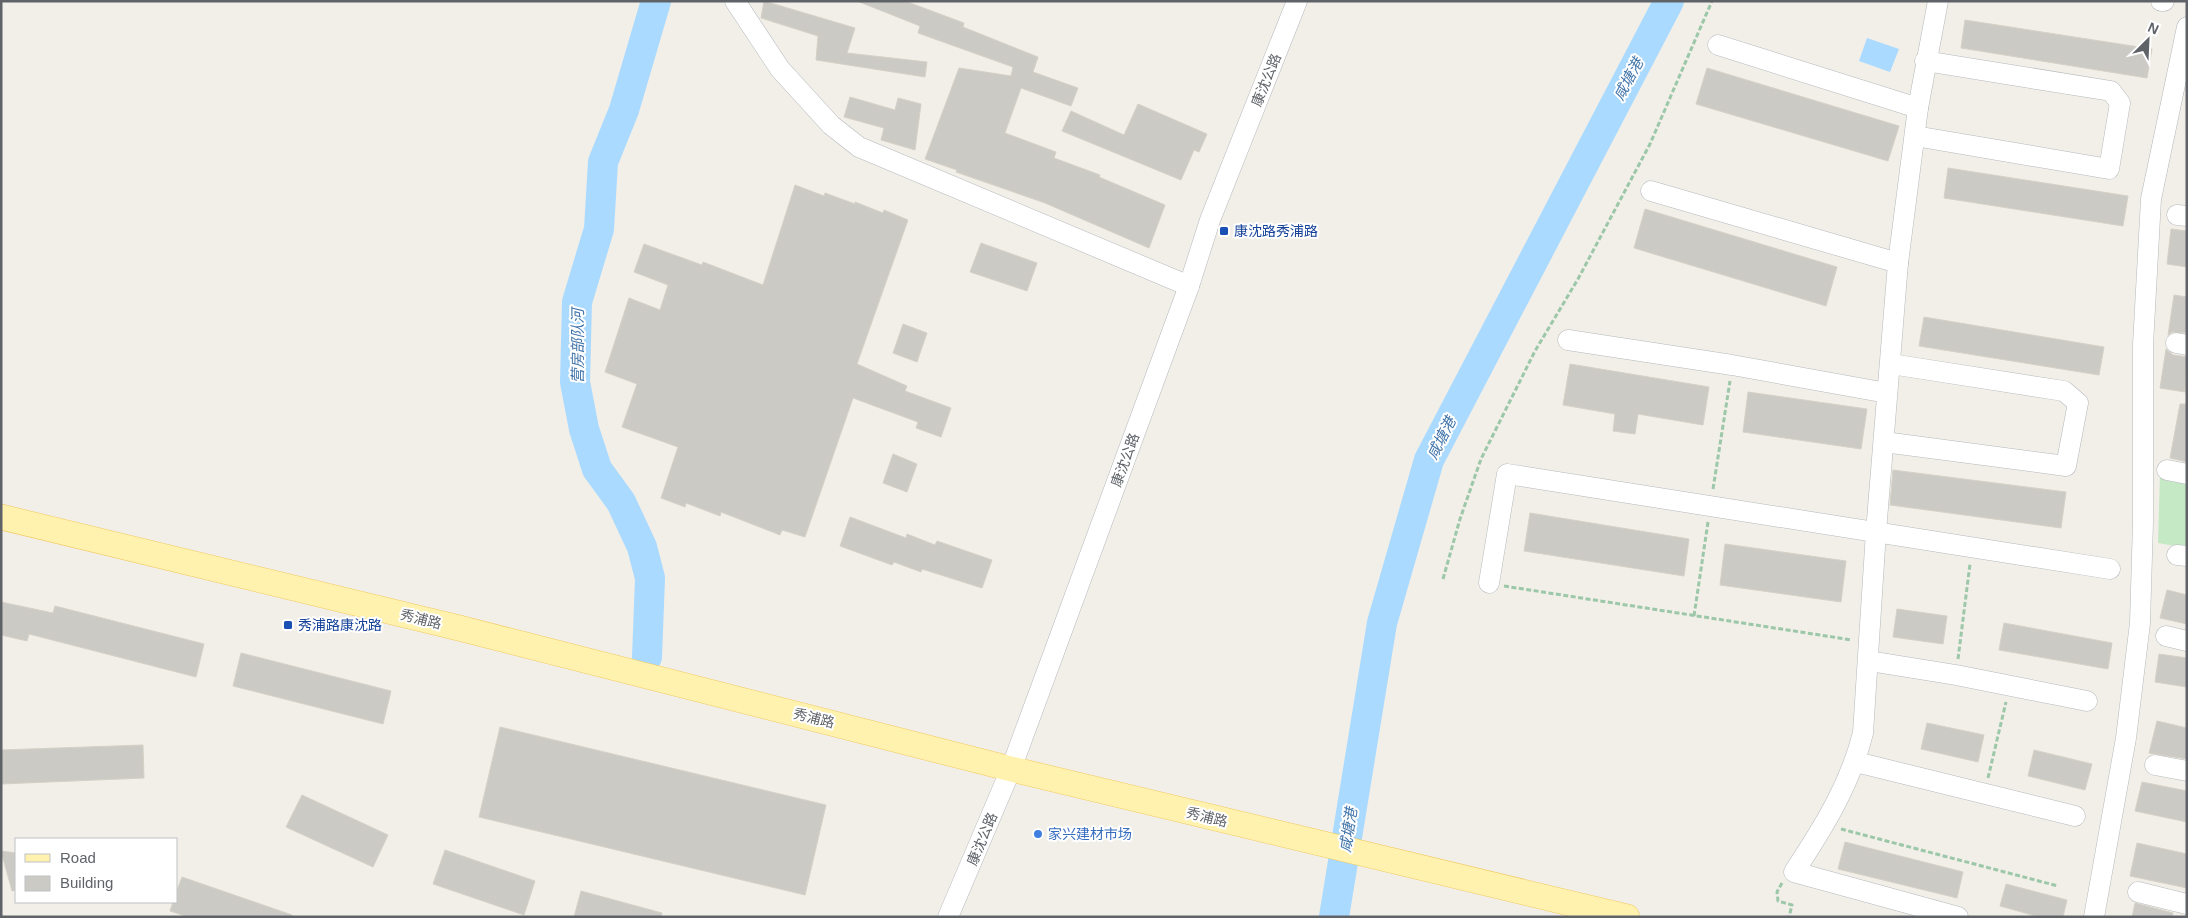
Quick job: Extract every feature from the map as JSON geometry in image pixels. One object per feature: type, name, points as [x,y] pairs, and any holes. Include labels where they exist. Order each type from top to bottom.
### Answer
[{"type":"main road","name":"秀浦路","points":[[1,517],[458,628],[1011,769],[1627,917]]},
{"type":"street","points":[[735,1],[780,69],[832,125],[859,147],[1189,286]]},
{"type":"street","name":"康沈公路","points":[[948,917],[1011,769],[1189,286],[1210,220],[1297,1]]},
{"type":"street","points":[[1938,1],[1925,61],[1898,264],[1876,532],[1863,733],[1856,762],[1826,824],[1794,872],[1958,917]]},
{"type":"street","points":[[2094,917],[2126,738],[2140,623],[2144,522],[2143,344],[2151,199],[2187,27]]},
{"type":"street","points":[[1718,45],[1918,108]]},
{"type":"street","points":[[1915,136],[2109,168],[2120,103],[2111,92],[1925,61]]},
{"type":"street","points":[[1651,190],[1898,264]]},
{"type":"street","points":[[1568,340],[1732,365],[1887,393]]},
{"type":"street","points":[[1884,442],[2066,466],[2078,403],[2064,391],[1891,364]]},
{"type":"street","points":[[1489,583],[1507,474],[2110,569]]},
{"type":"street","points":[[2166,636],[2187,641]]},
{"type":"street","points":[[1869,652],[1956,675],[2087,702]]},
{"type":"street","points":[[1856,762],[2075,816]]},
{"type":"street","points":[[2155,764],[2187,771]]},
{"type":"street","points":[[2138,892],[2187,904]]},
{"type":"path","points":[[1443,579],[1460,519],[1481,459],[1535,351],[1578,279],[1650,144],[1712,1]]},
{"type":"path","points":[[1956,675],[1973,547]]},
{"type":"path","points":[[1489,583],[1869,652]]},
{"type":"path","points":[[1985,794],[2009,686]]},
{"type":"path","points":[[1826,824],[2058,886]]},
{"type":"path","points":[[1789,917],[1792,905],[1778,901],[1777,892],[1783,882],[1794,872]]},
{"type":"green space","points":[[2160,475],[2187,481],[2187,548],[2158,543]]},
{"type":"water","points":[[1867,38],[1899,49],[1890,72],[1859,61]]},
{"type":"building","points":[[764,1],[855,28],[847,53],[927,62],[925,77],[816,60],[818,36],[761,18]]},
{"type":"building","points":[[857,1],[905,1],[964,23],[963,27],[1038,57],[1033,72],[1078,88],[1071,106],[1021,88],[1005,133],[1056,152],[1054,158],[1100,175],[1099,177],[1165,205],[1149,248],[1045,203],[956,172],[957,170],[925,159],[959,68],[1011,76],[1013,67],[918,33],[920,26]]},
{"type":"building","points":[[1965,20],[2152,49],[2147,78],[1961,48]]},
{"type":"building","points":[[1707,68],[1899,126],[1888,161],[1696,104]]},
{"type":"building","points":[[850,97],[895,110],[898,98],[921,104],[915,150],[881,140],[884,128],[844,117]]},
{"type":"building","points":[[1138,104],[1207,134],[1199,152],[1194,150],[1181,180],[1062,131],[1071,111],[1124,135]]},
{"type":"building","points":[[1948,168],[2128,196],[2123,226],[1944,198]]},
{"type":"building","points":[[795,185],[824,196],[825,193],[855,204],[855,202],[883,213],[884,210],[908,220],[857,364],[907,386],[905,391],[951,408],[941,437],[916,428],[918,422],[853,398],[805,537],[782,530],[780,535],[721,512],[720,516],[686,503],[685,507],[661,498],[678,447],[622,427],[637,384],[605,372],[629,298],[660,310],[668,285],[634,272],[644,244],[702,265],[703,262],[763,285]]},
{"type":"building","points":[[1645,209],[1837,267],[1826,306],[1634,248]]},
{"type":"building","points":[[2171,229],[2187,231],[2187,267],[2167,264]]},
{"type":"building","points":[[981,243],[1037,263],[1027,291],[970,272]]},
{"type":"building","points":[[2174,295],[2187,297],[2187,333],[2172,332],[2168,335]]},
{"type":"building","points":[[1924,317],[2104,347],[2099,375],[1919,346]]},
{"type":"building","points":[[903,324],[927,333],[917,362],[893,353]]},
{"type":"building","points":[[2166,349],[2173,355],[2187,357],[2185,392],[2160,388]]},
{"type":"building","points":[[1570,364],[1709,387],[1703,425],[1638,414],[1635,434],[1613,431],[1615,414],[1563,405]]},
{"type":"building","points":[[1748,392],[1867,409],[1861,449],[1743,432]]},
{"type":"building","points":[[2180,404],[2187,404],[2187,462],[2170,458]]},
{"type":"building","points":[[893,454],[917,464],[907,492],[883,483]]},
{"type":"building","points":[[1893,470],[2066,492],[2061,528],[1890,505]]},
{"type":"building","points":[[1530,513],[1689,539],[1684,576],[1524,551]]},
{"type":"building","points":[[850,517],[906,538],[907,534],[935,545],[937,541],[992,560],[982,588],[922,569],[921,572],[894,562],[892,565],[840,546]]},
{"type":"building","points":[[1725,544],[1846,561],[1841,602],[1720,585]]},
{"type":"building","points":[[2167,590],[2187,595],[2187,624],[2160,618]]},
{"type":"building","points":[[1,602],[53,613],[55,606],[204,644],[196,677],[29,634],[27,641],[1,635]]},
{"type":"building","points":[[1897,609],[1947,616],[1943,644],[1893,637]]},
{"type":"building","points":[[2004,623],[2112,643],[2108,669],[1999,650]]},
{"type":"building","points":[[241,653],[391,691],[383,724],[233,686]]},
{"type":"building","points":[[2159,654],[2187,658],[2187,687],[2155,682]]},
{"type":"building","points":[[2157,721],[2187,728],[2187,759],[2149,753]]},
{"type":"building","points":[[1927,723],[1984,735],[1978,762],[1921,749]]},
{"type":"building","points":[[500,727],[826,805],[805,895],[479,817]]},
{"type":"building","points":[[143,745],[144,778],[1,784],[1,750]]},
{"type":"building","points":[[2034,750],[2092,764],[2085,790],[2028,776]]},
{"type":"building","points":[[2142,782],[2187,791],[2187,822],[2135,811]]},
{"type":"building","points":[[302,795],[388,835],[373,867],[286,827]]},
{"type":"building","points":[[1845,842],[1963,872],[1957,898],[1838,869]]},
{"type":"building","points":[[2137,843],[2187,854],[2187,888],[2130,876]]},
{"type":"building","points":[[445,850],[535,881],[524,915],[433,884]]},
{"type":"building","points":[[1,851],[15,853],[15,890],[12,891]]},
{"type":"building","points":[[182,877],[292,915],[292,917],[188,917],[170,911],[173,903],[178,903],[178,888]]},
{"type":"building","points":[[2006,884],[2067,900],[2063,917],[2039,917],[2000,906]]},
{"type":"building","points":[[581,891],[662,913],[661,917],[574,917]]},
{"type":"building","points":[[2135,903],[2173,913],[2172,917],[2132,917]]},
{"type":"waterway","name":"营房部队河","points":[[647,657],[650,578],[642,547],[621,502],[597,469],[584,429],[575,382],[577,302],[599,229],[603,162],[624,110],[656,1]]},
{"type":"waterway","name":"咸塘港","points":[[1334,917],[1382,623],[1429,460],[1669,1]]},
{"type":"place","name":"康沈路秀浦路","points":[[1224,231]]},
{"type":"place","name":"秀浦路康沈路","points":[[288,625]]},
{"type":"place","name":"家兴建材市场","points":[[1038,834]]}]
